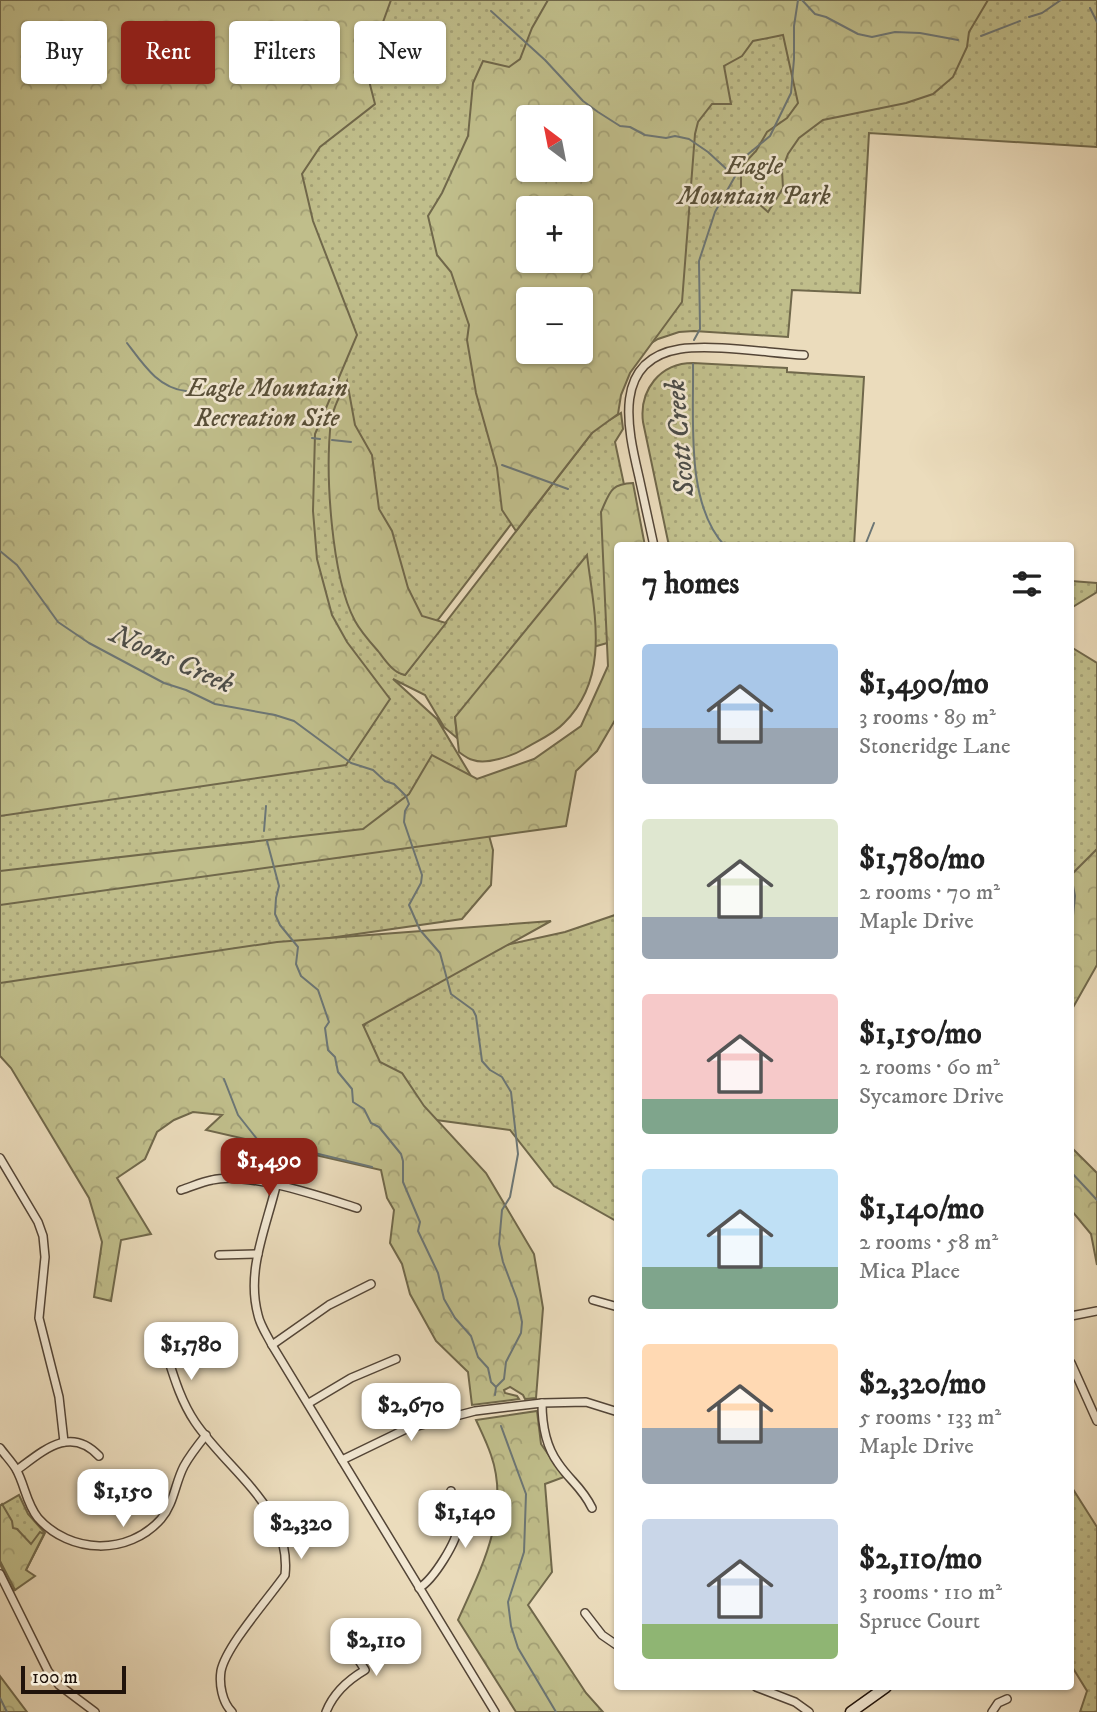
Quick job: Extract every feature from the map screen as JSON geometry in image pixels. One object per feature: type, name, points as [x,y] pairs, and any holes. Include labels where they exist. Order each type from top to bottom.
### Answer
[{"type":"street","points":[[653,542],[628,424],[629,398],[633,384],[642,370],[662,355],[681,349],[804,355]]},
{"type":"street","points":[[0,1158],[38,1222],[43,1236],[45,1256],[39,1318],[58,1392],[64,1442]]},
{"type":"street","points":[[181,1190],[213,1180],[238,1179],[276,1186],[357,1208]]},
{"type":"street","points":[[276,1186],[258,1254],[253,1285],[258,1317],[272,1345],[495,1712]]},
{"type":"street","points":[[219,1255],[258,1254]]},
{"type":"street","points":[[272,1345],[329,1305],[371,1284]]},
{"type":"street","points":[[593,1300],[614,1306]]},
{"type":"street","points":[[1074,1315],[1097,1311]]},
{"type":"street","points":[[161,1337],[182,1398],[196,1423],[257,1493],[275,1522],[284,1544],[287,1562],[285,1576],[228,1653],[221,1671],[222,1692],[228,1711]]},
{"type":"street","points":[[309,1403],[351,1378],[396,1359]]},
{"type":"street","points":[[1074,1370],[1097,1421]]},
{"type":"street","points":[[342,1460],[406,1429],[458,1414],[542,1403],[586,1402],[614,1411]]},
{"type":"street","points":[[542,1403],[545,1440],[558,1463],[585,1492],[592,1508]]},
{"type":"street","points":[[0,1448],[17,1470],[32,1509],[48,1528],[73,1542],[103,1547],[127,1542],[146,1532],[161,1519],[170,1504],[184,1467],[206,1435]]},
{"type":"street","points":[[17,1470],[47,1447],[64,1442],[90,1446],[99,1456]]},
{"type":"street","points":[[419,1588],[430,1580],[454,1541],[458,1525],[451,1491]]},
{"type":"street","points":[[0,1574],[48,1671],[59,1685],[95,1712]]},
{"type":"street","points":[[585,1613],[602,1635],[614,1643]]},
{"type":"street","points":[[326,1712],[330,1702],[352,1677],[365,1670],[344,1637]]},
{"type":"street","points":[[764,1690],[795,1702],[809,1712]]},
{"type":"street","points":[[851,1712],[882,1690]]},
{"type":"street","points":[[992,1712],[998,1703],[1007,1699]]},
{"type":"green space","name":"Eagle Mountain Recreation Site","points":[[0,0],[1097,0],[1097,147],[869,133],[860,293],[792,290],[788,337],[679,332],[658,339],[640,350],[615,387],[611,419],[621,413],[623,429],[615,442],[636,542],[614,542],[614,641],[586,649],[455,717],[457,738],[444,727],[425,695],[393,679],[437,719],[474,781],[493,850],[491,885],[462,919],[0,985]],"holes":[[[596,413],[592,433],[405,675],[398,672]]]},
{"type":"green space","points":[[0,0],[391,0],[383,21],[354,21],[354,84],[370,84],[375,104],[320,147],[302,174],[313,221],[357,335],[315,434],[313,511],[317,559],[332,615],[347,642],[390,699],[346,765],[0,816]]},
{"type":"green space","name":"Eagle Mountain Park","points":[[548,0],[988,0],[969,32],[967,47],[953,77],[933,94],[906,103],[823,120],[799,138],[788,154],[782,170],[783,188],[768,212],[741,188],[741,167],[756,151],[767,132],[787,118],[798,103],[783,35],[753,41],[742,56],[724,66],[731,104],[712,104],[698,122],[695,134],[682,302],[630,373],[621,395],[618,414],[592,433],[516,531],[502,510],[497,468],[476,393],[467,340],[469,325],[451,272],[437,255],[428,216],[442,193],[468,136],[473,83],[483,61],[509,67],[520,59],[532,28]]},
{"type":"green space","points":[[681,364],[787,368],[787,372],[864,377],[854,542],[668,542],[643,422],[643,410],[644,399],[654,380]]},
{"type":"green space","points":[[347,381],[355,425],[372,455],[379,509],[392,531],[408,588],[422,616],[446,623],[405,675],[390,666],[360,629],[347,602],[340,578],[332,523],[329,442],[337,400]]},
{"type":"green space","points":[[633,483],[644,542],[614,542],[614,722],[597,751],[576,771],[566,826],[0,905],[0,871],[363,829],[409,794],[432,755],[477,779],[534,759],[581,726],[608,666],[601,512],[612,490],[620,485]]},
{"type":"green space","points":[[587,555],[596,643],[594,665],[579,705],[555,731],[519,752],[485,761],[466,757],[459,752],[455,717]]},
{"type":"green space","points":[[1074,581],[1097,583],[1097,592],[1074,606]]},
{"type":"green space","points":[[1074,649],[1097,663],[1097,865],[1074,909]]},
{"type":"green space","points":[[1097,849],[1097,965],[1074,1006],[1074,872]]},
{"type":"green space","points":[[614,915],[614,1220],[554,1186],[510,1130],[414,1117],[350,1051],[378,1002],[479,951],[565,932]]},
{"type":"green space","points":[[551,921],[363,1025],[380,1062],[402,1073],[424,1106],[486,1173],[534,1254],[543,1308],[536,1398],[525,1399],[510,1387],[504,1390],[505,1393],[519,1399],[472,1405],[468,1372],[436,1341],[410,1294],[402,1264],[390,1243],[394,1210],[387,1198],[381,1170],[206,1130],[222,1115],[193,1112],[174,1120],[157,1132],[145,1159],[117,1178],[151,1234],[121,1240],[111,1301],[94,1297],[102,1242],[89,1198],[11,1068],[0,1056],[0,983],[277,942]]},
{"type":"green space","points":[[1074,1150],[1097,1173],[1097,1265],[1091,1234],[1074,1214]]},
{"type":"green space","points":[[537,1411],[541,1444],[564,1477],[545,1484],[552,1572],[528,1605],[586,1693],[603,1712],[516,1712],[458,1620],[491,1540],[498,1498],[491,1455],[476,1420]]},
{"type":"green space","points":[[1074,1491],[1097,1527],[1097,1712],[1080,1712],[1087,1691],[1074,1670]]},
{"type":"green space","points":[[19,1495],[28,1514],[45,1533],[26,1570],[11,1581],[15,1590],[13,1591],[0,1564],[0,1506]]},
{"type":"green space","points":[[2,1504],[13,1528],[31,1544],[40,1532],[44,1534],[26,1570],[35,1576],[15,1590],[0,1561]]},
{"type":"green space","points":[[0,1676],[27,1712],[0,1712]]},
{"type":"waterway","points":[[694,340],[700,329],[699,261],[715,212],[747,155],[770,136],[791,93],[798,0]]},
{"type":"waterway","points":[[802,0],[815,14],[858,34],[872,37],[895,32],[920,33],[958,40]]},
{"type":"waterway","points":[[1029,17],[1042,13],[1061,0]]},
{"type":"waterway","points":[[1090,8],[1097,22]]},
{"type":"waterway","points":[[491,11],[545,60],[583,101],[598,112],[620,126],[630,127],[645,135],[689,139],[733,175]]},
{"type":"waterway","points":[[981,36],[1020,21]]},
{"type":"waterway","points":[[127,343],[159,380],[186,391]]},
{"type":"waterway","name":"Scott Creek","points":[[693,364],[694,460],[703,507],[712,528],[722,542]]},
{"type":"waterway","points":[[312,438],[320,439]]},
{"type":"waterway","points":[[332,440],[351,442]]},
{"type":"waterway","points":[[502,465],[568,489]]},
{"type":"waterway","points":[[866,542],[874,523]]},
{"type":"waterway","name":"Noons Creek","points":[[0,551],[17,565],[58,622],[89,643],[164,683],[215,704],[294,721],[351,763],[373,770],[385,781],[394,784],[406,796],[409,804],[404,822],[422,875],[421,883],[409,905],[420,930],[440,953],[451,994],[473,1010],[476,1016],[482,1061],[502,1077],[511,1092],[518,1154],[510,1197],[502,1210],[499,1244],[522,1322],[521,1333],[506,1362],[504,1379],[496,1387],[495,1395]]},
{"type":"waterway","points":[[264,831],[266,806]]},
{"type":"waterway","points":[[267,841],[279,886],[275,914],[280,925],[298,947],[296,964],[301,976],[318,990],[329,1022],[325,1028],[328,1050],[335,1057],[338,1072],[352,1089],[353,1102],[364,1109],[371,1123],[379,1127],[401,1154],[403,1182],[420,1222],[418,1231],[438,1273],[444,1299],[455,1318],[471,1336],[478,1357],[488,1368],[491,1382],[496,1387]]},
{"type":"waterway","name":"Scott Creek","points":[[1074,891],[1074,906]]},
{"type":"waterway","points":[[224,1079],[238,1115],[257,1139],[372,1167]]},
{"type":"waterway","name":"Scott Creek","points":[[1074,1175],[1097,1200]]},
{"type":"waterway","name":"Noons Creek","points":[[501,1426],[526,1494],[524,1552],[508,1602],[511,1626],[518,1648],[556,1712]]},
{"type":"waterway","points":[[0,1698],[7,1712]]}]
